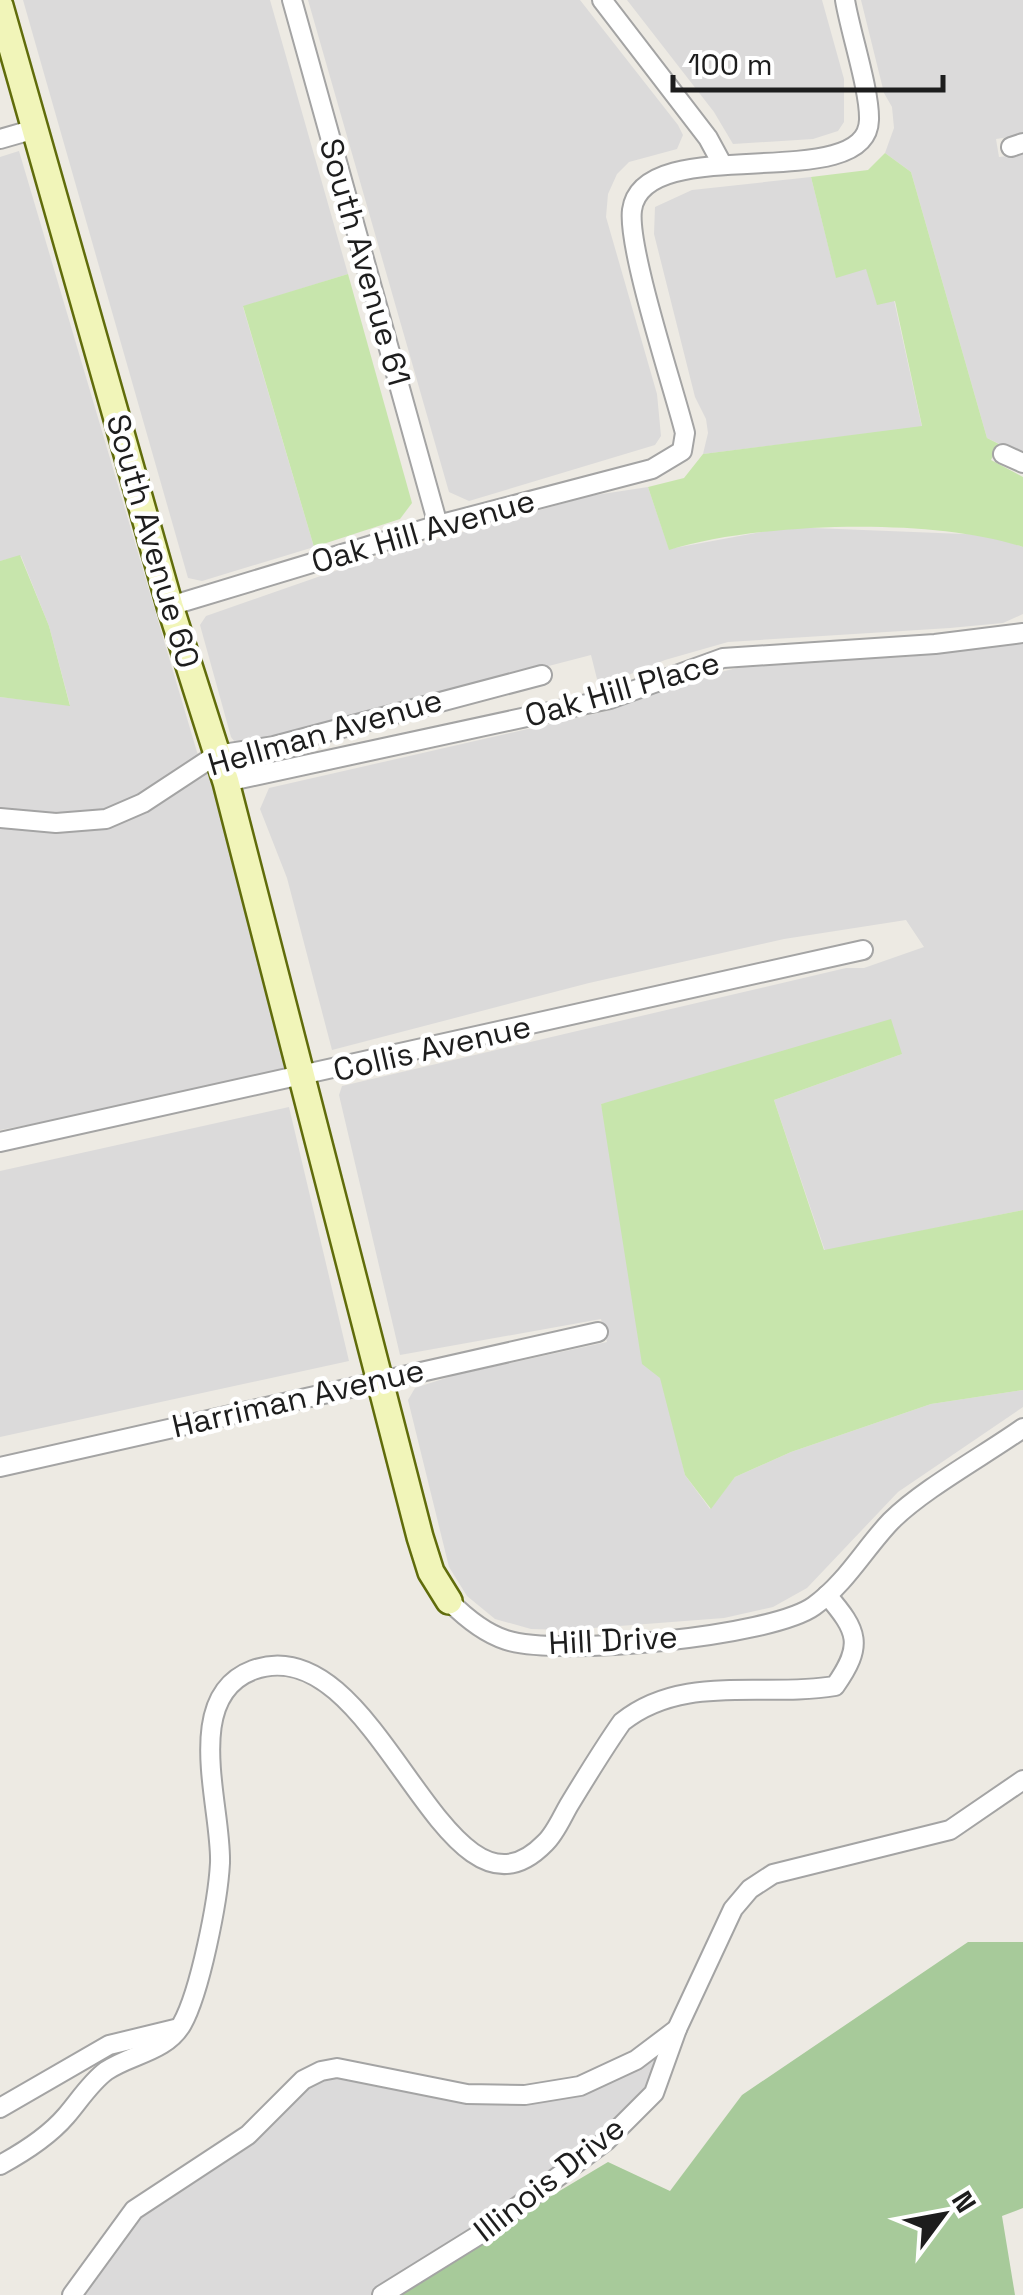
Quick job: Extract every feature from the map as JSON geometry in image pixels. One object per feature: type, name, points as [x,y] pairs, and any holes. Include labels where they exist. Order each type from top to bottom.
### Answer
[{"type":"street","name":"South Avenue 61","points":[[292,0],[438,525]]},
{"type":"street","points":[[602,0],[708,138],[721,162],[766,165],[836,155],[858,144],[870,122],[844,0]]},
{"type":"street","name":"South Avenue 60","points":[[0,6],[170,606],[226,782],[305,1077]]},
{"type":"street","points":[[0,139],[35,129]]},
{"type":"street","name":"Oak Hill Avenue","points":[[170,606],[438,525],[652,470],[682,452],[685,433],[639,258],[632,209],[645,186],[721,162]]},
{"type":"street","points":[[1002,454],[1023,463]]},
{"type":"street","name":"Oak Hill Place","points":[[226,782],[610,699],[667,674],[723,658],[935,644],[1023,633]]},
{"type":"street","name":"Hellman Avenue","points":[[0,818],[56,823],[106,818],[143,803],[216,754],[291,742],[542,675]]},
{"type":"street","name":"Collis Avenue","points":[[0,1142],[863,950]]},
{"type":"street","name":"Hill Drive","points":[[305,1077],[431,1572],[449,1602],[481,1628],[506,1640],[570,1647],[696,1636],[779,1621],[814,1606],[893,1519],[1023,1428]]},
{"type":"street","name":"Harriman Avenue","points":[[0,1467],[598,1332]]},
{"type":"street","points":[[0,2165],[49,2134],[104,2072],[155,2048],[181,2027],[218,1897],[220,1845],[211,1739],[218,1698],[232,1682],[270,1666],[296,1669],[319,1679],[344,1696],[379,1733],[455,1842],[493,1864],[517,1862],[545,1844],[614,1734],[640,1708],[684,1691],[797,1692],[836,1686],[854,1649],[853,1625],[827,1594]]},
{"type":"street","name":"Illinois Drive","points":[[382,2295],[482,2233],[606,2140],[654,2093],[678,2029],[733,1909],[750,1889],[773,1874],[950,1830],[1023,1780]]},
{"type":"street","points":[[0,2108],[110,2045],[181,2027]]},
{"type":"street","points":[[72,2295],[134,2210],[248,2135],[303,2080],[321,2071],[336,2068],[467,2094],[525,2095],[580,2086],[606,2076],[657,2048],[678,2029]]},
{"type":"shaded area","points":[[23,0],[270,0],[348,274],[243,307],[314,547],[202,581],[188,578]]},
{"type":"shaded area","points":[[308,0],[580,0],[678,125],[683,135],[677,149],[629,162],[617,174],[608,194],[606,217],[657,394],[661,436],[655,445],[469,501],[449,492]]},
{"type":"shaded area","points":[[627,0],[822,0],[844,79],[844,122],[838,131],[813,139],[733,144],[714,112]]},
{"type":"shaded area","points":[[861,0],[1023,0],[1023,135],[996,139],[999,157],[1023,154],[1023,455],[987,438],[911,172],[885,153],[894,128],[892,107],[884,93]]},
{"type":"shaded area","points":[[19,151],[197,752],[230,820],[299,1075],[0,1130],[0,697],[70,705],[49,626],[21,556],[0,561],[0,157]]},
{"type":"shaded area","points":[[811,177],[836,277],[867,268],[894,300],[922,427],[703,454],[708,433],[706,419],[695,397],[654,234],[655,207],[692,190]]},
{"type":"shaded area","points":[[648,487],[669,549],[788,527],[989,535],[1023,547],[1023,614],[1003,623],[728,642],[665,660],[599,687],[591,655],[238,746],[231,737],[200,625],[206,616],[375,557],[589,496]]},
{"type":"shaded area","points":[[1023,643],[1023,1210],[825,1251],[774,1100],[902,1054],[601,1104],[685,1475],[710,1509],[735,1477],[791,1452],[931,1404],[1023,1390],[1023,1407],[898,1492],[807,1588],[773,1607],[724,1618],[567,1630],[531,1629],[495,1619],[467,1596],[449,1567],[408,1400],[415,1388],[455,1375],[607,1342],[601,1319],[400,1355],[339,1095],[342,1086],[846,968],[864,968],[924,947],[906,920],[784,939],[589,983],[332,1050],[287,878],[260,809],[269,788],[607,711],[688,680],[737,668],[785,661],[906,657]]},
{"type":"shaded area","points":[[289,1107],[349,1361],[0,1437],[0,1171]]},
{"type":"shaded area","points":[[677,2029],[664,2074],[631,2118],[382,2295],[72,2295],[118,2227],[321,2071],[467,2094],[580,2086]]},
{"type":"green space","points":[[885,153],[911,172],[987,438],[999,444],[991,460],[1023,477],[1023,547],[943,531],[846,527],[750,534],[669,550],[648,487],[684,478],[703,454],[922,426],[895,301],[877,305],[866,269],[836,278],[811,177],[868,170]]},
{"type":"green space","points":[[348,274],[412,503],[400,519],[314,547],[243,306]]},
{"type":"green space","points":[[20,555],[49,626],[70,706],[0,697],[0,561]]},
{"type":"green space","points":[[891,1019],[902,1054],[774,1100],[824,1250],[1023,1210],[1023,1390],[931,1404],[791,1452],[735,1477],[711,1509],[685,1475],[660,1378],[642,1364],[601,1104]]},
{"type":"green space","points":[[968,1942],[1023,1942],[1023,2208],[1002,2216],[1015,2295],[385,2295],[608,2162],[670,2191],[742,2095]]}]
